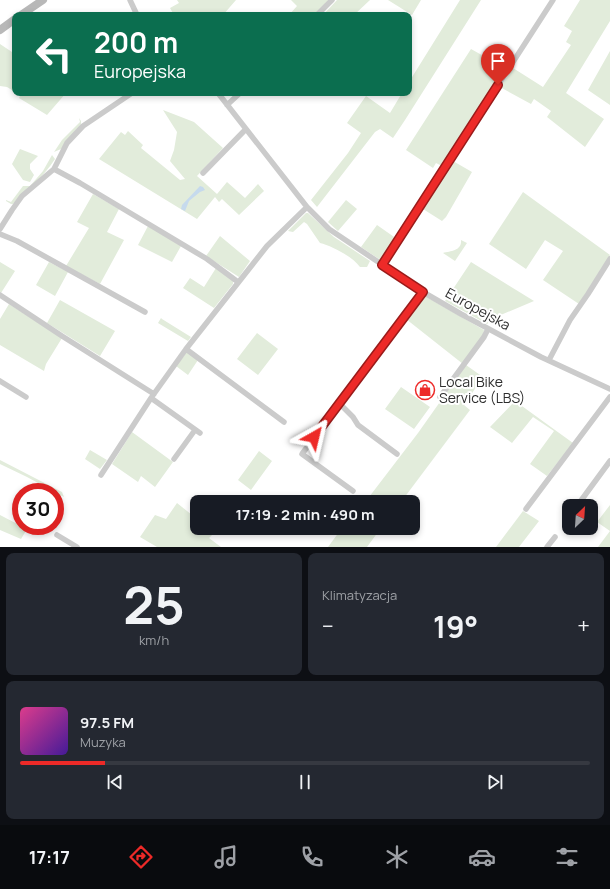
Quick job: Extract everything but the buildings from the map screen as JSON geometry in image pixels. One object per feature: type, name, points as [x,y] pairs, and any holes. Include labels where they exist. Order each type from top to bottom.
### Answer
[{"type":"street","points":[[25,12],[43,0]]},
{"type":"street","points":[[130,0],[136,12]]},
{"type":"street","points":[[320,12],[332,0]]},
{"type":"street","points":[[382,265],[553,0]]},
{"type":"street","points":[[0,30],[12,21]]},
{"type":"street","points":[[0,229],[22,196],[54,169],[67,143],[83,126],[128,96]]},
{"type":"street","name":"Europejska","points":[[220,96],[307,207],[329,229],[423,292],[488,329],[610,389]]},
{"type":"street","points":[[227,105],[237,96]]},
{"type":"street","points":[[203,172],[246,129]]},
{"type":"street","points":[[54,169],[207,259],[238,282]]},
{"type":"street","points":[[100,475],[186,349],[267,246],[307,207]]},
{"type":"street","points":[[0,234],[17,241],[145,312]]},
{"type":"street","points":[[549,360],[570,320],[610,259]]},
{"type":"street","points":[[353,491],[302,454],[423,292]]},
{"type":"street","points":[[0,295],[153,396],[197,432],[174,459]]},
{"type":"street","points":[[440,397],[484,337],[488,329]]},
{"type":"street","points":[[186,349],[284,422]]},
{"type":"street","points":[[0,381],[26,397]]},
{"type":"street","points":[[526,509],[610,397]]},
{"type":"street","points":[[339,403],[353,417],[358,425],[397,454]]},
{"type":"street","points":[[582,499],[610,461]]},
{"type":"street","points":[[57,535],[77,547]]},
{"type":"street","points":[[547,547],[555,537]]},
{"type":"green space","points":[[177,0],[236,0],[226,12],[172,12],[170,8],[179,3]]},
{"type":"green space","points":[[291,0],[329,0],[318,12],[292,12],[297,6]]},
{"type":"green space","points":[[337,0],[370,0],[357,12],[326,12]]},
{"type":"green space","points":[[388,0],[421,0],[412,15],[412,12],[407,12]]},
{"type":"green space","points":[[460,0],[481,0],[393,138],[380,129],[375,132],[317,207],[311,200],[348,153],[361,133],[347,123],[366,96],[390,113],[400,96],[412,96],[412,77]]},
{"type":"green space","points":[[580,0],[610,0],[610,21],[566,93],[604,119],[585,147],[547,117],[551,111],[534,99],[531,104],[500,87],[513,68],[543,87],[571,45],[566,42],[572,31],[564,26]]},
{"type":"green space","points":[[0,44],[12,52],[12,90],[7,87],[0,86]]},
{"type":"green space","points":[[471,49],[505,68],[444,167],[436,163],[433,168],[406,150]]},
{"type":"green space","points":[[610,51],[610,105],[588,90]]},
{"type":"green space","points":[[20,96],[63,96],[47,115],[19,98]]},
{"type":"green space","points":[[163,110],[194,122],[223,148],[197,176],[217,194],[227,182],[245,198],[258,184],[264,191],[239,215],[222,199],[219,202],[215,197],[197,219],[99,159],[121,132],[125,135],[128,131],[143,145],[141,148],[180,180],[185,179],[170,161],[174,150],[177,132]]},
{"type":"green space","points":[[79,118],[81,124],[61,149],[54,152],[62,140],[80,122]]},
{"type":"green space","points":[[20,149],[38,156],[30,164],[30,169],[34,175],[30,182],[23,180],[12,164]]},
{"type":"green space","points":[[52,155],[55,159],[36,183],[13,204],[6,201],[11,202],[23,186],[30,186],[43,171]]},
{"type":"green space","points":[[453,161],[472,172],[446,217],[442,221],[423,209]]},
{"type":"green space","points":[[523,192],[610,255],[579,304],[543,280],[563,251],[545,240],[526,269],[489,244]]},
{"type":"green space","points":[[93,194],[119,209],[107,232],[124,240],[100,284],[66,266],[89,228],[77,222]]},
{"type":"green space","points":[[346,200],[357,209],[338,231],[328,222]]},
{"type":"green space","points":[[306,213],[308,213],[334,237],[370,261],[367,267],[360,267],[342,252],[320,243],[304,222],[293,232],[288,231]]},
{"type":"green space","points":[[377,225],[397,239],[384,259],[379,259],[361,247]]},
{"type":"green space","points":[[148,226],[181,246],[172,262],[138,245]]},
{"type":"green space","points":[[220,236],[250,261],[239,277],[206,256]]},
{"type":"green space","points":[[461,240],[467,243],[455,261],[443,253],[458,248],[461,244]]},
{"type":"green space","points":[[0,262],[15,271],[1,293],[0,292]]},
{"type":"green space","points":[[49,262],[68,272],[55,296],[36,285]]},
{"type":"green space","points":[[471,262],[534,301],[496,317],[487,324],[445,301]]},
{"type":"green space","points":[[216,268],[233,281],[233,284],[214,308],[183,288],[190,278],[204,287]]},
{"type":"green space","points":[[423,295],[484,330],[483,335],[463,364],[406,319]]},
{"type":"green space","points":[[60,300],[115,331],[100,356],[47,323]]},
{"type":"green space","points":[[9,304],[62,338],[46,364],[44,371],[0,345],[0,319]]},
{"type":"green space","points":[[161,318],[191,337],[188,341],[158,323]]},
{"type":"green space","points":[[257,333],[278,349],[258,375],[237,359]]},
{"type":"green space","points":[[187,352],[198,360],[188,375],[176,366]]},
{"type":"green space","points":[[466,365],[483,377],[464,405],[470,410],[406,495],[371,495],[418,433]]},
{"type":"green space","points":[[401,387],[430,407],[414,429],[385,409]]},
{"type":"green space","points":[[515,401],[573,443],[547,476],[530,464],[554,431],[533,417],[512,443],[490,427]]},
{"type":"green space","points":[[132,432],[173,462],[155,487],[141,476],[138,482],[112,464]]},
{"type":"green space","points":[[90,450],[107,460],[100,469],[85,459]]},
{"type":"green space","points":[[259,451],[272,461],[251,490],[238,480]]},
{"type":"green space","points":[[0,460],[45,483],[38,483],[0,464]]},
{"type":"green space","points":[[177,503],[190,513],[190,535],[212,535],[209,538],[221,547],[157,547],[140,537],[155,515],[166,519]]},
{"type":"green space","points":[[610,505],[610,531],[598,523]]},
{"type":"green space","points":[[523,511],[539,521],[519,547],[496,547]]},
{"type":"green space","points":[[0,515],[12,521],[12,535],[23,535],[21,539],[0,530]]},
{"type":"green space","points":[[610,531],[610,547],[598,547]]},
{"type":"green space","points":[[337,535],[376,535],[367,547],[328,547]]},
{"type":"water","points":[[200,186],[205,190],[189,201],[185,211],[181,209],[182,205]]},
{"type":"place","name":"Local Bike Service (LBS)","points":[[425,390]]},
{"type":"route","points":[[314,437],[423,292],[382,265],[439,179],[498,85]]}]
